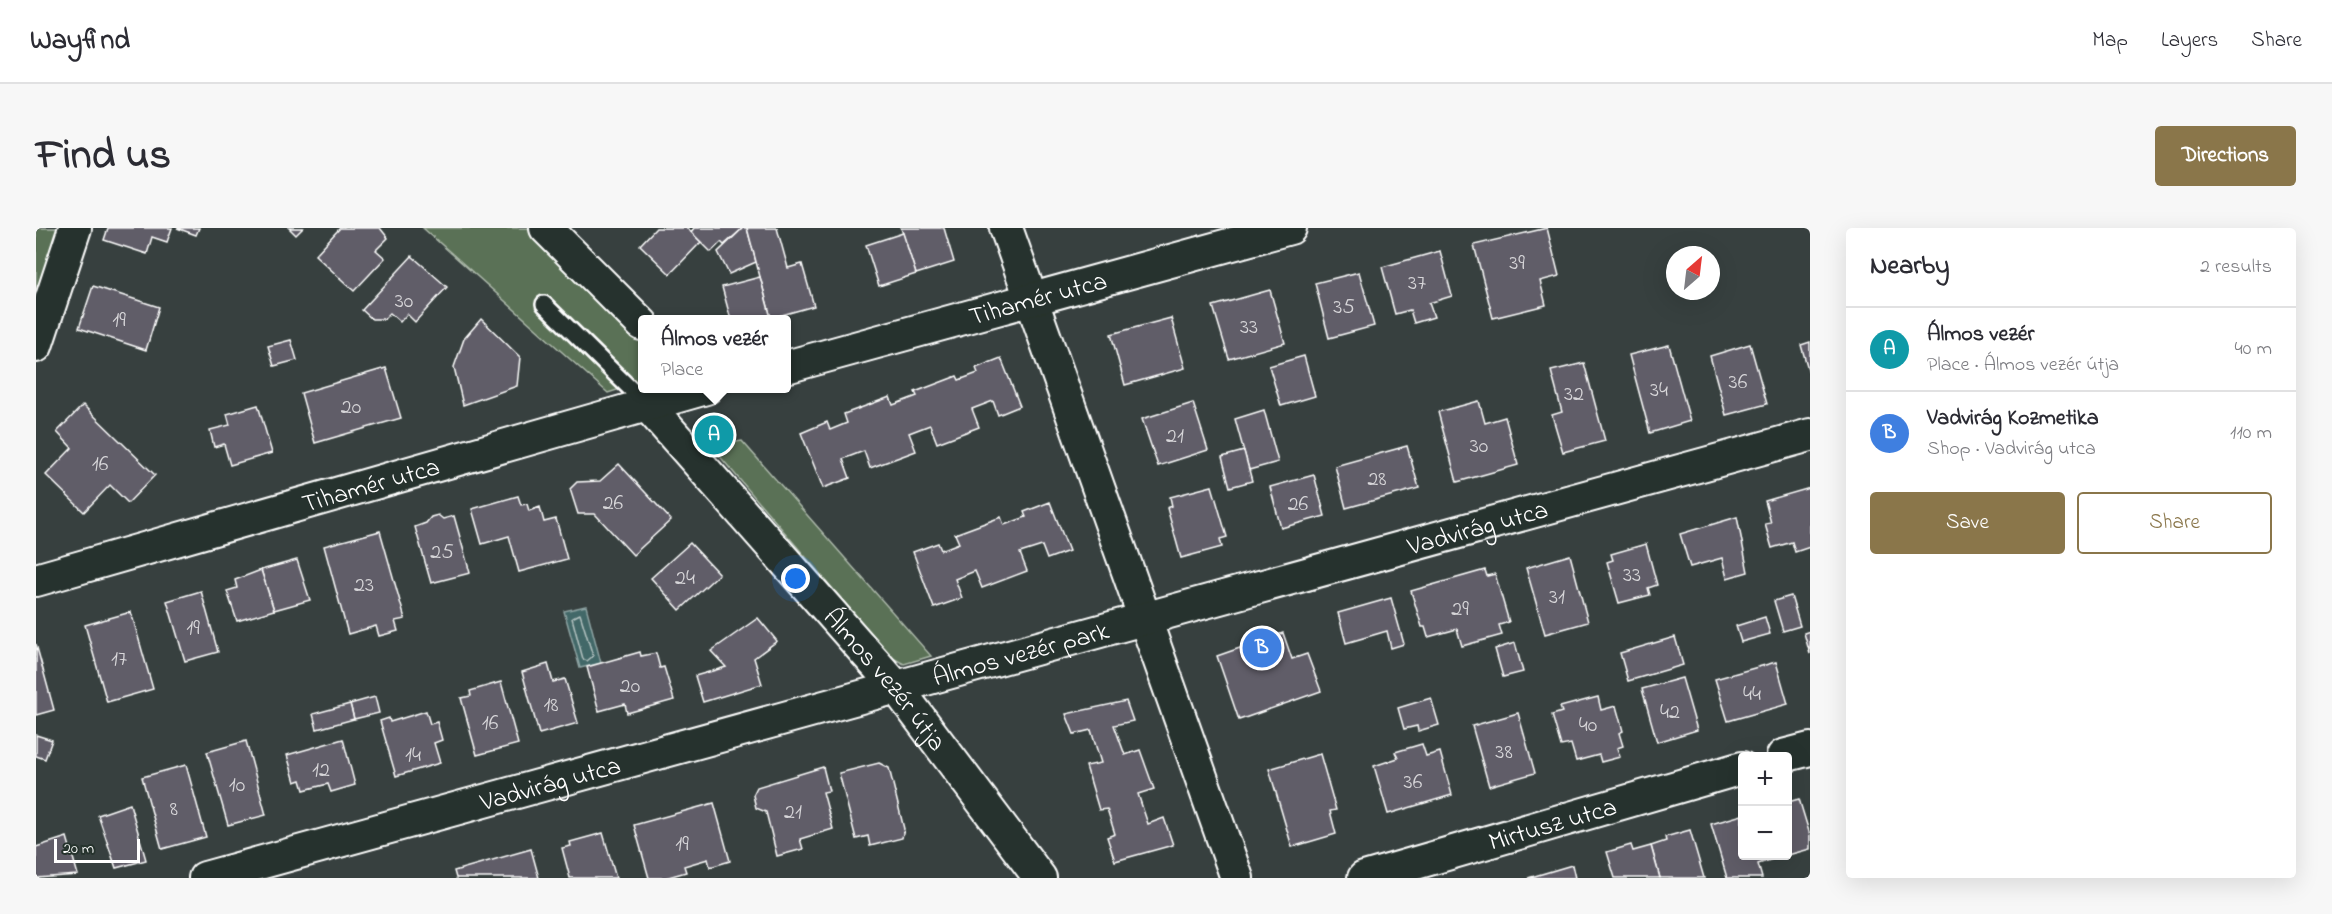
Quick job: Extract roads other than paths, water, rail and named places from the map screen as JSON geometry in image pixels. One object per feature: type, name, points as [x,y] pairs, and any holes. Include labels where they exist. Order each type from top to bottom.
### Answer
[{"type":"street","points":[[36,346],[75,228]]},
{"type":"street","points":[[546,228],[638,320]]},
{"type":"street","points":[[1006,228],[1237,878]]},
{"type":"street","name":"Tihamér utca","points":[[791,366],[1290,228]]},
{"type":"street","name":"Tihamér utca","points":[[36,580],[691,393]]},
{"type":"street","name":"Álmos vezér útja","points":[[648,406],[897,688],[1040,878]]},
{"type":"street","name":"Vadvirág utca","points":[[1146,620],[1810,435]]},
{"type":"street","name":"Álmos vezér park","points":[[897,688],[1146,620]]},
{"type":"street","name":"Vadvirág utca","points":[[205,878],[897,688]]},
{"type":"street","points":[[1792,754],[1810,749]]},
{"type":"street","name":"Mirtusz utca","points":[[1364,878],[1738,769]]},
{"type":"lane","points":[[544,304],[648,406]]},
{"type":"water","points":[[586,606],[601,663],[580,668],[564,611]]},
{"type":"place","name":"Álmos vezér","points":[[714,435]]},
{"type":"place","name":"Vadvirág Kozmetika","points":[[1262,648]]}]
